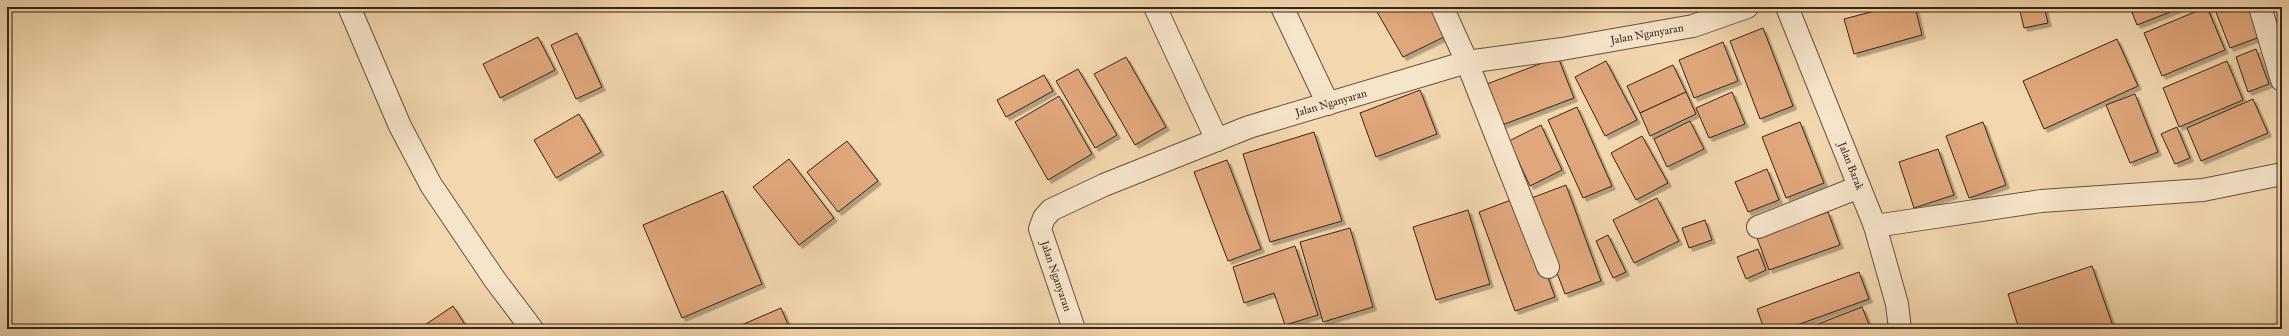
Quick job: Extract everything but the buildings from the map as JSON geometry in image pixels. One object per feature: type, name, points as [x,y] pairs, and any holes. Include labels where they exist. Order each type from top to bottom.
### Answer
[{"type":"street","points":[[350,7],[400,126],[431,185],[495,280],[532,329]]},
{"type":"street","points":[[1155,7],[1217,140]]},
{"type":"street","points":[[1282,7],[1328,104]]},
{"type":"street","points":[[1442,7],[1467,62],[1548,267]]},
{"type":"street","name":"Jalan Nganyaran","points":[[1074,329],[1040,229],[1044,218],[1051,210],[1104,186],[1249,127],[1467,62],[1562,49],[1694,26],[1747,7]]},
{"type":"street","name":"Jalan Barak","points":[[1787,7],[1875,226],[1897,304],[1900,329]]},
{"type":"street","points":[[2260,7],[2282,80]]},
{"type":"street","points":[[1875,226],[2041,201],[2203,190],[2282,174]]},
{"type":"street","points":[[1758,227],[1859,187]]}]
